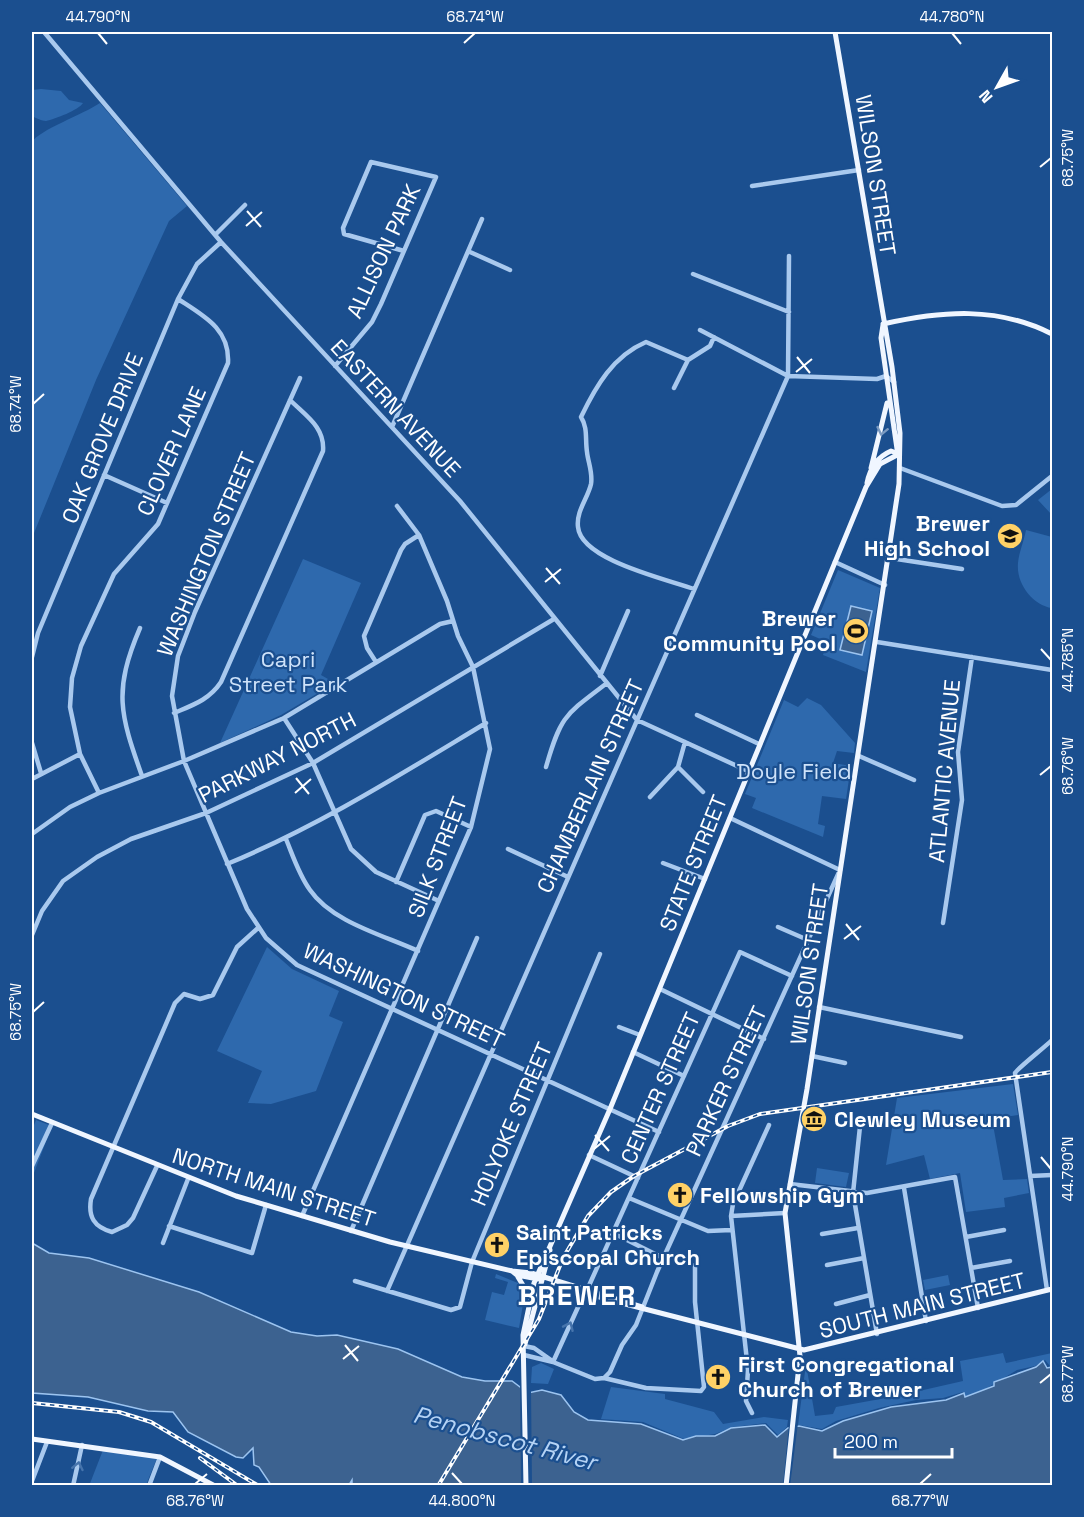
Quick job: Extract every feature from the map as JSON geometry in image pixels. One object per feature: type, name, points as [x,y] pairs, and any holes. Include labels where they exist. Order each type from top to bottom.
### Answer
[{"type":"main road","name":"WILSON STREET","points":[[835,32],[883,324],[887,333],[900,433],[899,454]]},
{"type":"main road","points":[[883,324],[932,314],[972,313],[1018,320],[1053,334]]},
{"type":"main road","name":"WILSON STREET","points":[[787,1483],[800,1350],[785,1213],[886,585],[900,468],[881,338],[883,324]]},
{"type":"main road","name":"STATE STREET","points":[[526,1485],[524,1324],[530,1298],[538,1277],[550,1256],[550,1250],[589,1155],[660,989],[866,487],[880,438],[888,393]]},
{"type":"main road","points":[[871,468],[891,451],[899,454]]},
{"type":"main road","name":"STATE STREET","points":[[866,487],[880,464],[899,454]]},
{"type":"main road","name":"NORTH MAIN STREET","points":[[32,1114],[188,1179],[266,1205],[406,1246],[538,1277],[800,1350]]},
{"type":"main road","points":[[514,1273],[526,1287],[530,1298]]},
{"type":"main road","name":"STATE STREET","points":[[524,1346],[538,1277]]},
{"type":"main road","name":"SOUTH MAIN STREET","points":[[800,1350],[877,1334],[1050,1290]]},
{"type":"main road","points":[[32,1439],[160,1457],[215,1485]]},
{"type":"street","name":"EASTERN AVENUE","points":[[44,32],[221,242],[460,501],[637,720],[748,771]]},
{"type":"street","name":"ALLISON PARK","points":[[335,366],[372,321],[404,251],[436,177],[371,162],[343,228],[344,234],[404,251]]},
{"type":"street","points":[[752,186],[859,170]]},
{"type":"street","points":[[215,235],[245,205]]},
{"type":"street","points":[[392,427],[470,252],[482,219]]},
{"type":"street","name":"OAK GROVE DRIVE","points":[[32,657],[38,633],[178,299],[197,264],[221,242]]},
{"type":"street","points":[[470,252],[510,270]]},
{"type":"street","points":[[788,375],[789,256]]},
{"type":"street","points":[[693,274],[789,312]]},
{"type":"street","name":"CLOVER LANE","points":[[99,793],[80,754],[70,706],[72,678],[81,646],[114,574],[150,536],[228,363],[229,349],[224,336],[211,320],[178,299]]},
{"type":"street","points":[[700,330],[788,375],[877,379],[886,376],[894,382]]},
{"type":"street","points":[[674,388],[688,360],[710,346],[714,338]]},
{"type":"street","points":[[688,360],[650,342],[642,343],[618,358],[593,392],[581,417],[586,425],[585,440],[592,481],[579,516],[578,528],[582,540],[601,556],[694,589]]},
{"type":"street","name":"CHAMBERLAIN STREET","points":[[387,1291],[788,375]]},
{"type":"street","name":"WASHINGTON STREET","points":[[300,378],[195,612],[178,656],[172,696],[184,761],[247,909],[258,928],[281,953],[297,965],[659,1132]]},
{"type":"street","points":[[877,379],[887,386]]},
{"type":"street","points":[[174,713],[203,701],[214,693],[221,682],[323,451],[324,440],[320,429],[290,400]]},
{"type":"street","points":[[900,468],[1002,507],[1016,505],[1053,476]]},
{"type":"street","points":[[105,475],[166,503]]},
{"type":"street","name":"SILK STREET","points":[[302,1216],[471,827],[490,749],[473,668],[419,535],[397,506]]},
{"type":"street","points":[[376,662],[364,636],[401,550],[405,544],[419,535]]},
{"type":"street","points":[[890,558],[962,569]]},
{"type":"street","points":[[836,562],[886,585]]},
{"type":"street","points":[[600,676],[628,611]]},
{"type":"street","name":"PARKWAY NORTH","points":[[32,935],[52,896],[63,881],[78,869],[131,839],[206,813],[313,762],[554,619]]},
{"type":"street","points":[[32,834],[70,807],[99,793],[184,761],[284,718],[440,624],[453,621]]},
{"type":"street","points":[[140,628],[123,675],[121,697],[122,715],[142,776]]},
{"type":"street","points":[[877,642],[1053,670]]},
{"type":"street","name":"ATLANTIC AVENUE","points":[[943,923],[962,800],[958,752],[972,657]]},
{"type":"street","points":[[546,767],[559,724],[566,715],[607,683]]},
{"type":"street","points":[[697,715],[759,744]]},
{"type":"street","points":[[284,718],[313,762],[351,849],[363,862],[396,882],[439,902]]},
{"type":"street","points":[[227,864],[286,839],[334,814],[486,723]]},
{"type":"street","points":[[650,797],[678,767],[685,742]]},
{"type":"street","points":[[32,743],[41,773]]},
{"type":"street","points":[[32,779],[80,754]]},
{"type":"street","points":[[859,756],[914,780]]},
{"type":"street","points":[[678,767],[703,792]]},
{"type":"street","points":[[396,882],[425,815],[430,811],[436,811],[471,827]]},
{"type":"street","points":[[730,818],[840,870]]},
{"type":"street","points":[[286,839],[302,877],[321,903],[348,920],[418,951]]},
{"type":"street","points":[[508,849],[568,877]]},
{"type":"street","points":[[663,863],[705,879]]},
{"type":"street","name":"PARKER STREET","points":[[604,1378],[635,1327],[663,1258],[840,870]]},
{"type":"street","points":[[778,927],[808,940]]},
{"type":"street","points":[[157,1166],[133,1218],[119,1230],[104,1230],[96,1225],[89,1209],[90,1199],[175,1003],[179,997],[189,994],[200,999],[213,995],[237,947],[258,928]]},
{"type":"street","points":[[351,1231],[477,938]]},
{"type":"street","name":"CENTER STREET","points":[[553,1362],[579,1305],[588,1292],[740,952],[792,976]]},
{"type":"street","name":"HOLYOKE STREET","points":[[387,1291],[451,1310],[457,1309],[462,1302],[472,1262],[600,954]]},
{"type":"street","points":[[660,989],[764,1039]]},
{"type":"street","points":[[819,1007],[961,1037]]},
{"type":"street","points":[[619,1027],[640,1035]]},
{"type":"street","points":[[1050,1290],[1017,1090],[1017,1068],[1036,1057],[1053,1040]]},
{"type":"street","points":[[633,1052],[684,1076]]},
{"type":"street","points":[[812,1056],[845,1063]]},
{"type":"street","points":[[861,1117],[853,1194],[877,1334]]},
{"type":"street","points":[[32,1166],[52,1123]]},
{"type":"street","points":[[752,1413],[746,1401],[748,1370],[731,1216],[733,1204],[769,1125]]},
{"type":"street","points":[[589,1155],[638,1178]]},
{"type":"street","points":[[1030,1176],[1053,1175]]},
{"type":"street","points":[[790,1184],[853,1194],[904,1188],[955,1177],[978,1308]]},
{"type":"street","points":[[163,1243],[188,1179]]},
{"type":"street","points":[[904,1188],[926,1321]]},
{"type":"street","points":[[629,1198],[680,1222],[708,1231],[731,1230]]},
{"type":"street","points":[[169,1226],[252,1253],[266,1205]]},
{"type":"street","points":[[731,1216],[785,1213]]},
{"type":"street","points":[[822,1234],[858,1228]]},
{"type":"street","points":[[966,1237],[1004,1230]]},
{"type":"street","points":[[613,1233],[663,1258]]},
{"type":"street","points":[[827,1265],[864,1258]]},
{"type":"street","points":[[971,1268],[1010,1261]]},
{"type":"street","points":[[524,1355],[553,1362],[592,1379],[604,1378],[646,1388],[703,1390],[695,1265]]},
{"type":"street","points":[[355,1281],[387,1291]]},
{"type":"street","points":[[836,1305],[870,1295]]},
{"type":"street","points":[[524,1346],[534,1348],[553,1362]]},
{"type":"street","points":[[32,1481],[47,1442]]},
{"type":"street","points":[[73,1485],[82,1445]]},
{"type":"street","points":[[149,1485],[160,1457]]},
{"type":"green space","points":[[32,90],[61,91],[69,100],[83,103],[61,116],[46,121],[41,120],[32,116]]},
{"type":"green space","points":[[100,103],[187,206],[169,221],[96,380],[32,538],[32,142],[43,132]]},
{"type":"green space","points":[[1052,489],[1052,515],[1038,500]]},
{"type":"green space","points":[[1026,530],[1052,537],[1052,608],[1032,598],[1020,578],[1019,555]]},
{"type":"green space","name":"Capri Street Park","points":[[303,559],[361,583],[321,675],[335,683],[281,715],[220,743]]},
{"type":"green space","points":[[838,570],[880,588],[866,672],[823,655],[827,642],[811,635]]},
{"type":"green space","name":"Doyle Field","points":[[807,698],[821,705],[855,743],[854,753],[837,751],[833,763],[851,766],[846,799],[822,796],[818,824],[825,826],[823,837],[752,808],[756,798],[745,794],[784,700],[798,707]]},
{"type":"green space","points":[[267,947],[292,969],[339,991],[329,1016],[343,1022],[316,1091],[271,1104],[248,1103],[262,1071],[217,1051]]},
{"type":"green space","points":[[1013,1084],[1018,1115],[992,1119],[1003,1180],[1027,1179],[1029,1193],[1004,1198],[1005,1207],[966,1212],[960,1173],[930,1179],[924,1155],[886,1165],[897,1098]]},
{"type":"green space","points":[[36,1120],[52,1126],[32,1178],[32,1130]]},
{"type":"green space","points":[[817,1168],[849,1173],[846,1187],[815,1183]]},
{"type":"green space","points":[[496,1274],[518,1283],[525,1292],[519,1328],[485,1320],[492,1292],[504,1295],[508,1282],[495,1278]]},
{"type":"green space","points":[[948,1275],[950,1285],[925,1290],[923,1280]]},
{"type":"green space","points":[[1003,1353],[1006,1363],[1052,1353],[1052,1365],[1050,1366],[1045,1360],[1035,1366],[1017,1370],[979,1393],[965,1397],[963,1392],[943,1398],[916,1400],[879,1408],[836,1421],[822,1429],[798,1425],[806,1364],[815,1416],[833,1414],[836,1407],[963,1381],[960,1361]]},
{"type":"green space","points":[[541,1363],[554,1369],[548,1384],[531,1383],[532,1367]]},
{"type":"green space","points":[[611,1387],[665,1394],[665,1399],[714,1412],[723,1424],[764,1417],[788,1420],[787,1427],[778,1435],[766,1423],[733,1427],[715,1434],[684,1439],[643,1422],[601,1419]]},
{"type":"green space","points":[[103,1450],[157,1458],[146,1485],[89,1486]]},
{"type":"water","name":"Brewer Community Pool","points":[[851,606],[872,611],[862,655],[840,650]]},
{"type":"water","name":"Penobscot River","points":[[32,1243],[49,1253],[89,1258],[199,1292],[291,1332],[317,1336],[337,1335],[398,1349],[462,1377],[485,1381],[512,1381],[528,1393],[542,1390],[561,1395],[574,1412],[588,1420],[641,1424],[683,1440],[696,1436],[715,1436],[731,1428],[765,1425],[777,1437],[788,1428],[799,1426],[822,1431],[843,1421],[891,1407],[946,1400],[964,1393],[965,1397],[994,1386],[994,1382],[1036,1367],[1043,1361],[1047,1368],[1052,1367],[1052,1485],[352,1486],[352,1480],[349,1485],[271,1485],[259,1467],[254,1465],[253,1448],[243,1458],[236,1457],[188,1432],[173,1412],[148,1411],[88,1397],[32,1393]]},
{"type":"pier","points":[[520,1384],[531,1390],[532,1485],[521,1485]]},
{"type":"pier","points":[[798,1423],[790,1486],[783,1485],[789,1424]]},
{"type":"railway","points":[[438,1486],[539,1319],[563,1258],[588,1216],[611,1192],[634,1176],[728,1126],[760,1114],[1052,1072]]},
{"type":"railway","points":[[32,1403],[119,1412],[151,1422],[259,1486]]},
{"type":"railway","points":[[200,1458],[238,1486]]},
{"type":"place","name":"Brewer High School","points":[[1010,536]]},
{"type":"place","name":"Brewer Community Pool","points":[[856,631]]},
{"type":"place","name":"Clewley Museum","points":[[814,1119]]},
{"type":"place","name":"Fellowship Gym","points":[[680,1195]]},
{"type":"place","name":"Saint Patricks Episcopal Church","points":[[497,1245]]},
{"type":"place","name":"First Congregational Church of Brewer","points":[[718,1377]]},
{"type":"district","name":"BREWER","points":[[577,1295]]}]
